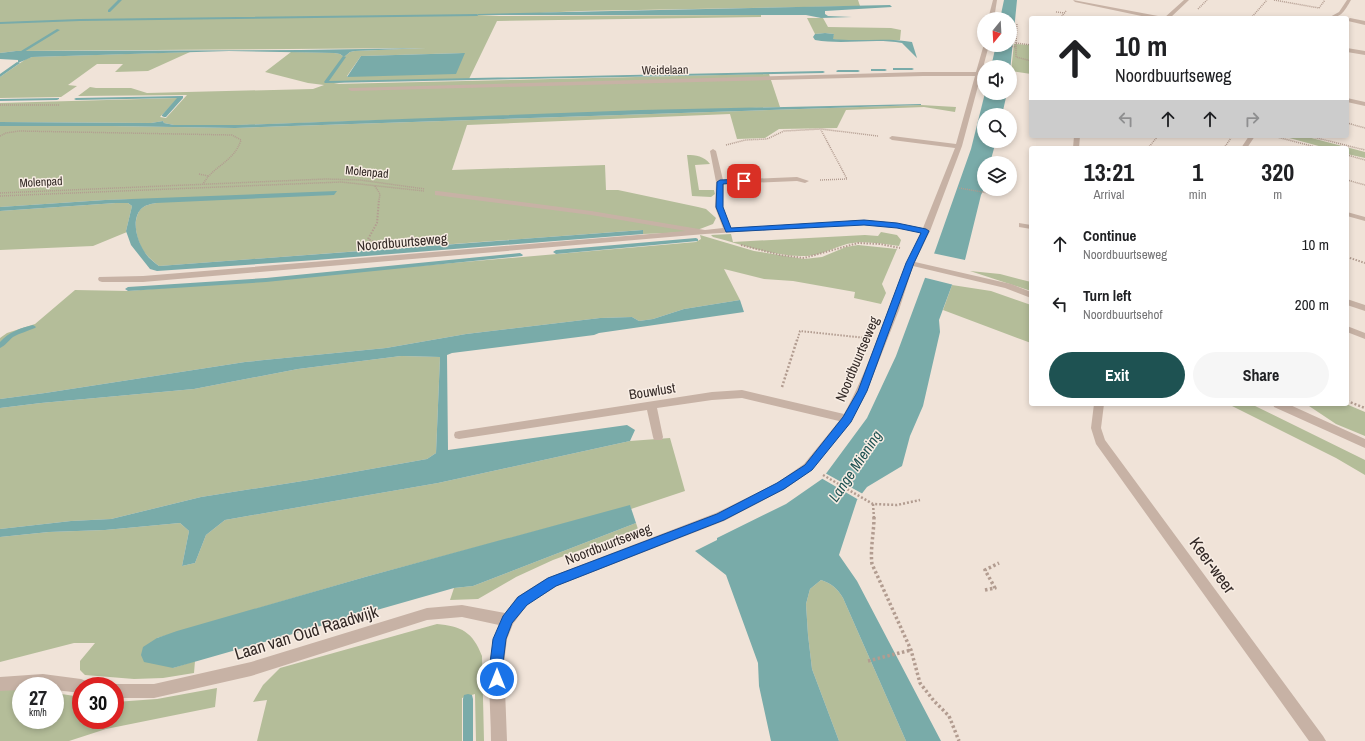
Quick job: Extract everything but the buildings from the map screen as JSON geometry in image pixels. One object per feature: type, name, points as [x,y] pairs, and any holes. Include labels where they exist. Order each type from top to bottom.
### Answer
[{"type":"street","points":[[992,12],[995,0]]},
{"type":"street","points":[[1170,16],[1187,0]]},
{"type":"street","points":[[1335,16],[1340,13],[1349,0]]},
{"type":"street","points":[[1075,1],[1148,16]]},
{"type":"street","points":[[1365,18],[1351,18],[1365,23]]},
{"type":"street","points":[[1349,50],[1365,53]]},
{"type":"street","name":"Weidelaan","points":[[351,89],[923,74],[977,74]]},
{"type":"street","name":"Noordbuurtseweg","points":[[499,741],[496,663],[500,639],[508,620],[522,601],[552,582],[720,517],[781,486],[808,467],[847,419],[862,391],[910,263],[926,231],[959,146],[977,81]]},
{"type":"street","points":[[1349,100],[1365,104]]},
{"type":"street","points":[[892,138],[959,146]]},
{"type":"street","points":[[713,151],[720,182],[719,207],[728,231]]},
{"type":"street","points":[[720,182],[797,179],[804,181]]},
{"type":"street","points":[[438,193],[592,214],[705,232],[864,222],[897,225],[926,231]]},
{"type":"street","points":[[1349,215],[1365,219]]},
{"type":"street","points":[[1022,225],[1029,227]]},
{"type":"street","name":"Noordbuurtseweg","points":[[102,279],[143,279],[705,232]]},
{"type":"street","points":[[910,263],[1008,286],[1029,294]]},
{"type":"street","points":[[1349,303],[1365,308]]},
{"type":"street","points":[[1349,330],[1365,336]]},
{"type":"street","name":"Bouwlust","points":[[459,435],[712,396],[742,394],[847,419]]},
{"type":"street","points":[[651,405],[658,437]]},
{"type":"street","name":"Keer-weer","points":[[1099,406],[1096,428],[1100,441],[1318,741]]},
{"type":"street","points":[[1282,406],[1365,444]]},
{"type":"street","name":"Laan van Oud Raadwijk","points":[[124,691],[154,691],[251,669],[427,614],[462,611],[508,620]]},
{"type":"street","points":[[0,684],[43,681],[72,685]]},
{"type":"path","points":[[1253,16],[1267,0]]},
{"type":"path","points":[[1274,0],[1319,8],[1325,0]]},
{"type":"path","points":[[1062,16],[1065,13],[1066,8]]},
{"type":"path","points":[[1056,12],[1065,13]]},
{"type":"path","points":[[1017,43],[1029,45]]},
{"type":"path","points":[[1016,52],[1016,57],[1029,60]]},
{"type":"path","points":[[0,105],[59,105]]},
{"type":"path","points":[[1349,124],[1365,128]]},
{"type":"path","points":[[713,151],[713,146],[730,145],[745,140],[767,139],[784,131],[821,129],[892,138]]},
{"type":"path","points":[[804,181],[847,179],[821,129]]},
{"type":"path","points":[[1,135],[19,132],[113,132],[166,135],[232,135],[238,137],[241,140],[240,148],[228,162],[208,176],[200,187]]},
{"type":"path","points":[[1150,146],[1156,138]]},
{"type":"path","points":[[1281,138],[1311,146]]},
{"type":"path","points":[[1317,138],[1365,150]]},
{"type":"path","points":[[1349,156],[1365,160]]},
{"type":"path","points":[[199,174],[208,176]]},
{"type":"path","points":[[0,193],[352,179],[429,189]]},
{"type":"path","points":[[1349,181],[1365,185]]},
{"type":"path","name":"Molenpad","points":[[0,196],[341,182],[373,184],[438,193]]},
{"type":"path","points":[[373,184],[377,187],[380,194],[377,224],[368,239],[380,245]]},
{"type":"path","points":[[958,188],[977,191]]},
{"type":"path","points":[[1349,258],[1365,263]]},
{"type":"path","points":[[778,403],[800,330],[882,340]]},
{"type":"path","points":[[1349,402],[1365,408]]},
{"type":"path","points":[[823,476],[873,504],[898,505],[920,500]]},
{"type":"path","points":[[873,504],[874,530],[871,557],[872,564],[911,650],[920,683],[934,701],[949,716],[959,741]]},
{"type":"path","points":[[984,590],[994,588],[985,570],[999,563]]},
{"type":"path","points":[[868,661],[911,650]]},
{"type":"green space","points":[[0,0],[858,0],[860,6],[581,11],[478,16],[761,15],[761,17],[497,21],[469,79],[344,82],[334,84],[769,74],[780,107],[238,125],[174,125],[164,123],[163,121],[151,123],[0,122],[0,103],[178,98],[160,117],[166,118],[187,95],[78,96],[90,87],[131,88],[147,93],[313,89],[324,85],[308,83],[265,72],[291,52],[334,53],[340,54],[344,57],[350,52],[355,51],[426,48],[16,51],[0,53]],"holes":[[[464,53],[347,77],[361,56]]]},
{"type":"green space","points":[[807,18],[823,18],[828,27],[891,28],[901,30],[900,40],[845,41],[832,39],[834,34],[815,34]]},
{"type":"green space","points":[[1017,44],[1029,45],[1029,74],[1017,72],[1017,60],[1012,60],[1013,52],[1017,52]]},
{"type":"green space","points":[[190,52],[148,71],[115,72],[123,64],[97,64],[68,85],[77,86],[61,97],[0,98],[0,77],[26,59],[32,57]]},
{"type":"green space","points":[[921,105],[956,107],[955,112],[924,107],[846,110],[837,128],[779,129],[765,138],[737,139],[730,114],[467,125],[452,170],[605,165],[606,190],[618,190],[706,209],[716,218],[713,224],[692,232],[643,234],[642,230],[159,266],[148,257],[142,249],[136,231],[136,219],[141,209],[156,203],[140,199],[0,207],[0,126],[235,128]]},
{"type":"green space","points":[[1289,138],[1312,138],[1342,146],[1319,146]]},
{"type":"green space","points":[[1349,148],[1365,152],[1365,158],[1349,154]]},
{"type":"green space","points":[[687,155],[700,156],[710,164],[695,165],[699,190],[714,190],[715,194],[711,197],[692,196]]},
{"type":"green space","points":[[128,203],[132,206],[127,232],[93,246],[0,250],[0,211]]},
{"type":"green space","points":[[881,232],[897,235],[901,240],[899,246],[859,242],[806,256],[778,254],[713,237],[711,235],[731,234],[733,242],[865,235],[878,236]]},
{"type":"green space","points":[[700,235],[754,251],[804,259],[822,257],[846,247],[858,245],[897,249],[882,284],[886,293],[881,304],[854,298],[855,292],[793,281],[764,279],[724,269],[740,300],[684,309],[653,319],[639,321],[632,317],[600,318],[466,334],[386,348],[245,362],[0,399],[0,338],[7,333],[35,324],[75,290],[129,291],[696,242],[701,239]]},
{"type":"green space","points":[[970,271],[1000,274],[1029,281],[1029,290]]},
{"type":"green space","points":[[952,285],[991,291],[1029,304],[1029,342],[943,310]]},
{"type":"green space","points":[[401,356],[440,357],[436,453],[427,459],[201,497],[111,519],[71,521],[0,529],[0,408],[194,389],[298,369]]},
{"type":"green space","points":[[1349,405],[1365,412],[1365,436],[1336,424],[1309,406]]},
{"type":"green space","points":[[1232,406],[1255,406],[1365,460],[1365,475],[1336,458]]},
{"type":"green space","points":[[670,438],[685,491],[631,509],[630,506],[365,577],[157,638],[173,668],[195,661],[194,673],[163,678],[134,679],[85,675],[80,670],[80,661],[95,643],[74,643],[0,662],[0,537],[180,523],[189,531],[182,566],[195,563],[206,535],[225,520],[438,483],[630,441]]},
{"type":"green space","points":[[636,523],[638,529],[553,560],[516,577],[478,599],[450,600],[454,588],[473,586]]},
{"type":"green space","points":[[821,580],[834,587],[843,598],[906,741],[839,741],[812,669],[808,635],[806,604],[810,589]]},
{"type":"green space","points":[[437,624],[453,626],[465,632],[475,641],[482,656],[484,741],[476,741],[475,694],[462,698],[462,741],[257,741],[267,700],[253,702],[263,685],[280,668]]},
{"type":"green space","points":[[217,688],[215,707],[124,725],[124,701],[157,699]]},
{"type":"green space","points":[[0,690],[12,690],[12,729],[64,729],[64,694],[72,696],[72,729],[106,729],[69,741],[0,741]]},
{"type":"water","points":[[1004,0],[1017,0],[1016,12],[1001,12]]},
{"type":"water","points":[[890,5],[892,7],[825,11],[825,14],[828,16],[852,17],[821,18],[806,15],[477,15],[478,14]]},
{"type":"water","points":[[815,34],[834,34],[833,39],[892,40],[912,42],[917,58],[902,43],[881,41],[826,41],[815,40],[813,37]]},
{"type":"water","points":[[426,48],[355,51],[350,52],[344,57],[340,54],[334,53],[229,51],[32,57],[18,63],[18,60],[0,59],[0,53],[16,51]]},
{"type":"water","points":[[994,52],[1012,52],[1011,60],[993,60]]},
{"type":"water","points":[[465,53],[456,74],[347,77],[361,56]]},
{"type":"water","points":[[983,100],[1005,100],[1004,108],[981,108]]},
{"type":"water","points":[[921,104],[235,128],[0,126],[0,122],[151,123],[163,121],[164,123],[174,125],[238,125],[641,110]]},
{"type":"water","name":"Lange Miening","points":[[977,125],[977,148],[994,148],[992,156],[977,156],[977,196],[981,196],[965,260],[952,285],[939,320],[940,332],[923,406],[910,436],[902,466],[867,487],[857,500],[839,555],[857,581],[941,741],[906,741],[843,598],[834,587],[821,580],[810,589],[806,604],[808,635],[812,669],[839,741],[771,741],[759,686],[758,663],[726,575],[695,551],[717,540],[717,538],[786,504],[822,479],[867,418],[896,356],[971,149]]},
{"type":"water","points":[[337,191],[334,195],[156,203],[141,209],[138,214],[136,219],[137,236],[145,253],[159,266],[643,230],[643,234],[157,271],[150,269],[131,245],[126,231],[132,206],[128,203],[0,211],[0,207],[105,200]]},
{"type":"water","points":[[740,300],[744,312],[599,333],[594,335],[452,353],[447,355],[448,450],[627,425],[635,430],[630,441],[438,483],[225,520],[206,535],[195,563],[182,566],[189,531],[180,523],[0,537],[0,529],[71,521],[111,519],[201,497],[427,459],[436,453],[440,357],[401,356],[298,369],[194,389],[0,408],[0,399],[245,362],[386,348],[466,334],[600,318],[632,317],[639,321],[653,319],[684,309]]},
{"type":"water","points":[[630,505],[636,523],[473,586],[454,588],[173,668],[144,662],[141,655],[143,647],[157,638],[177,631],[365,577]]},
{"type":"pier","points":[[932,253],[965,260],[967,258],[954,285],[922,277]]},
{"type":"pier","points":[[825,473],[863,494],[859,500],[821,478]]},
{"type":"waterway","points":[[109,11],[120,0]]},
{"type":"waterway","points":[[0,23],[80,20],[477,15]]},
{"type":"waterway","points":[[23,51],[58,30]]},
{"type":"waterway","points":[[344,57],[326,82],[823,72]]},
{"type":"waterway","points":[[0,76],[18,63]]},
{"type":"waterway","points":[[894,69],[912,69]]},
{"type":"waterway","points":[[872,70],[885,70]]},
{"type":"waterway","points":[[838,71],[858,71]]},
{"type":"waterway","points":[[76,99],[181,97],[164,116]]},
{"type":"waterway","points":[[0,100],[57,99]]},
{"type":"waterway","points":[[556,252],[696,240]]},
{"type":"waterway","points":[[128,289],[266,280],[520,255]]},
{"type":"waterway","points":[[0,346],[15,334],[33,327]]},
{"type":"waterway","points":[[468,699],[468,741]]},
{"type":"route","points":[[497,679],[496,663],[500,639],[508,620],[522,601],[552,582],[720,517],[781,486],[808,467],[847,419],[862,391],[894,310],[910,263],[926,231],[897,225],[864,222],[728,231],[719,207],[720,182],[744,181]]}]
